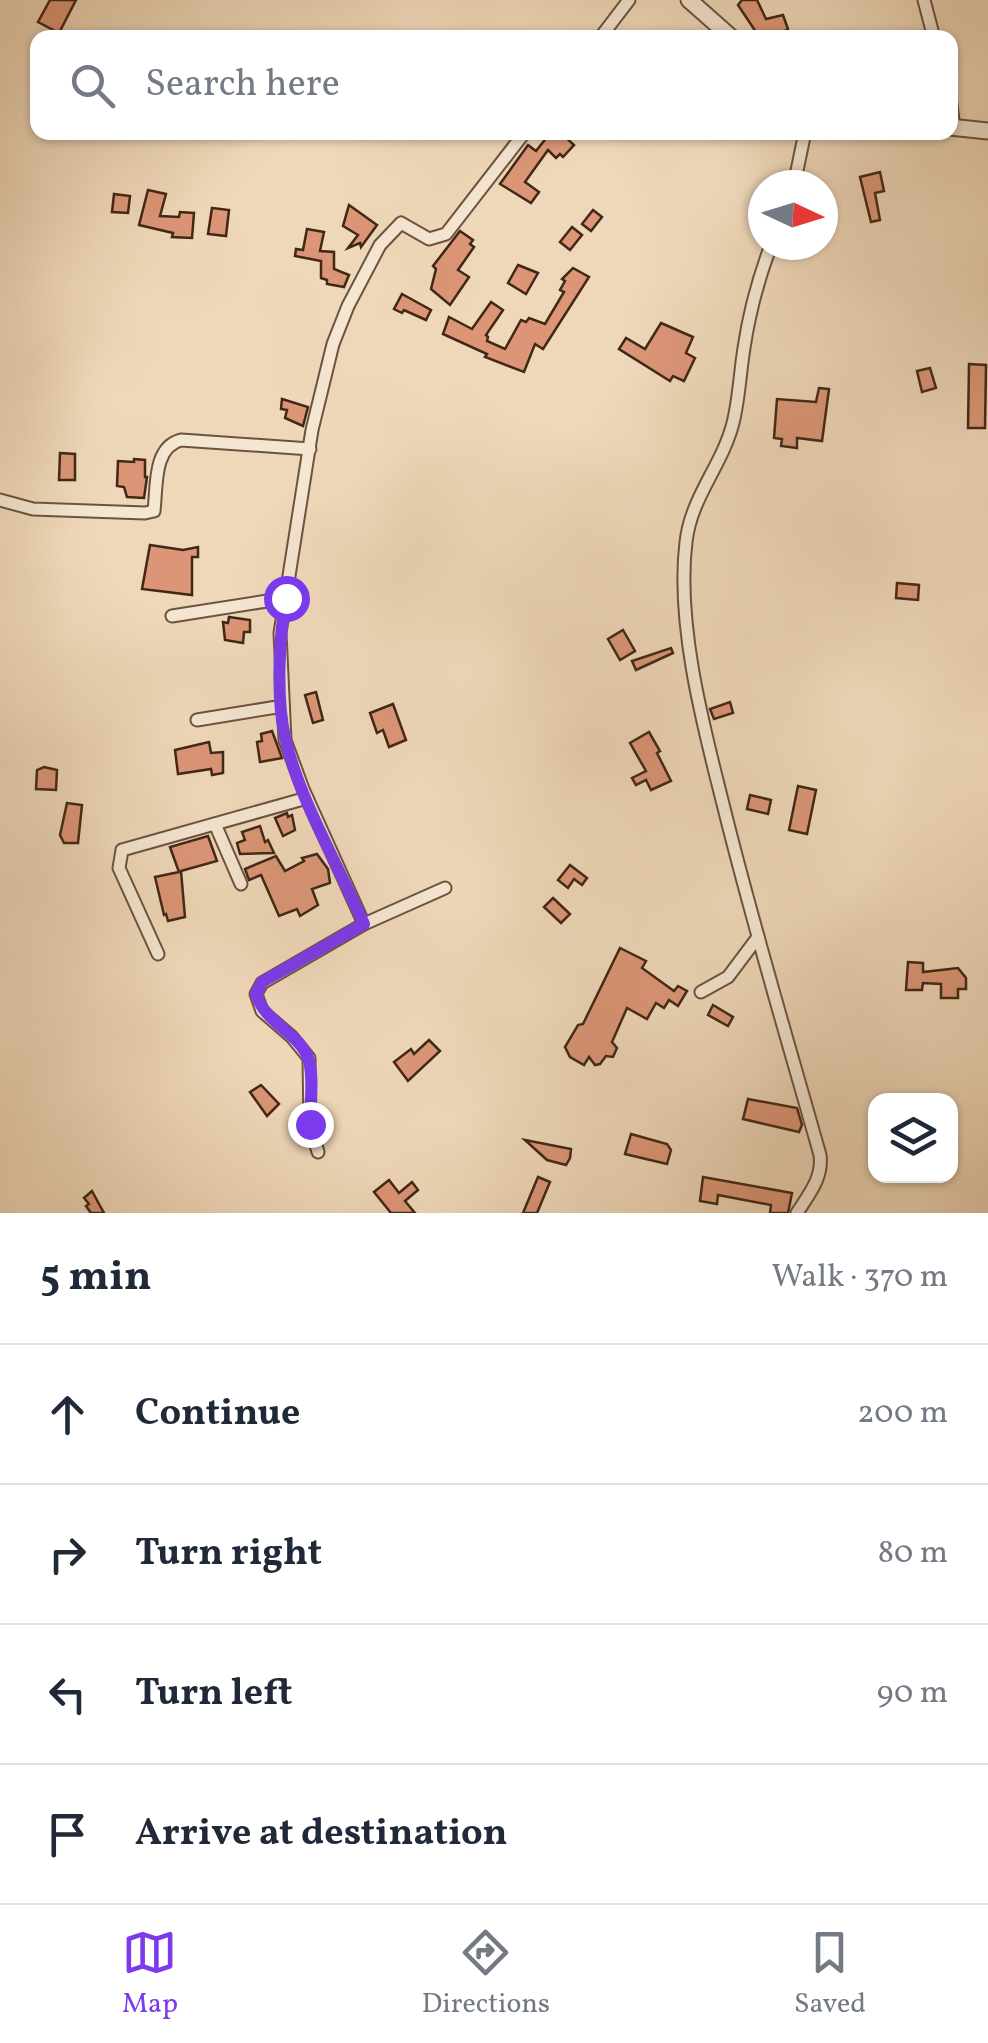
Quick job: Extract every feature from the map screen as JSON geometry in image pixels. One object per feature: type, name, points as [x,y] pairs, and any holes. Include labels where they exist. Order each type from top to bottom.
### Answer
[{"type":"street","points":[[606,30],[630,0]]},
{"type":"street","points":[[689,0],[723,30]]},
{"type":"street","points":[[924,0],[932,30]]},
{"type":"street","points":[[958,128],[988,131]]},
{"type":"street","points":[[364,924],[307,798],[286,740],[280,633],[310,449],[333,344],[380,245],[401,224],[428,239],[446,234],[520,140]]},
{"type":"street","points":[[797,170],[803,140]]},
{"type":"street","points":[[767,260],[745,343],[733,423],[692,510],[685,544],[691,659],[708,747],[820,1155],[822,1169],[818,1180],[797,1213]]},
{"type":"street","points":[[0,500],[32,508],[145,513],[154,511],[162,453],[170,443],[181,440],[310,449]]},
{"type":"street","points":[[172,616],[286,598]]},
{"type":"street","points":[[198,720],[283,706]]},
{"type":"street","points":[[158,954],[119,868],[122,850],[307,798]]},
{"type":"street","points":[[216,824],[241,884]]},
{"type":"street","points":[[318,1152],[310,1124],[308,1058],[292,1037],[262,1011],[256,994],[262,982],[364,924],[445,888]]},
{"type":"street","points":[[702,992],[728,977],[758,937]]},
{"type":"building","points":[[50,0],[76,0],[61,30],[38,22]]},
{"type":"building","points":[[742,0],[757,0],[766,19],[783,15],[788,29],[755,30],[738,5]]},
{"type":"building","points":[[545,140],[569,140],[574,145],[563,157],[560,154],[556,158],[548,150],[525,182],[539,192],[531,203],[500,184],[528,145],[536,151]]},
{"type":"building","points":[[880,172],[884,191],[875,193],[880,220],[871,222],[860,177]]},
{"type":"building","points":[[148,190],[166,194],[160,216],[194,213],[192,238],[172,237],[173,233],[139,225]]},
{"type":"building","points":[[114,194],[130,196],[128,213],[112,212]]},
{"type":"building","points":[[349,205],[377,225],[361,247],[360,243],[348,248],[358,235],[343,226]]},
{"type":"building","points":[[212,208],[229,210],[226,236],[208,234]]},
{"type":"building","points":[[593,210],[602,217],[591,231],[582,224]]},
{"type":"building","points":[[572,227],[582,235],[570,250],[560,242]]},
{"type":"building","points":[[307,229],[324,232],[320,251],[334,252],[334,269],[349,275],[344,287],[327,284],[321,278],[321,261],[295,256],[296,249],[303,250]]},
{"type":"building","points":[[460,231],[473,240],[470,244],[474,247],[458,270],[469,277],[450,305],[431,289],[436,269],[433,266]]},
{"type":"building","points":[[518,265],[538,273],[526,294],[508,283]]},
{"type":"building","points":[[573,268],[589,277],[543,349],[535,344],[524,372],[443,334],[449,317],[472,329],[491,302],[503,310],[486,335],[487,341],[505,349],[521,320],[526,322],[529,318],[545,324],[564,292],[560,290],[565,281],[562,279]]},
{"type":"building","points":[[402,294],[431,310],[426,320],[394,309]]},
{"type":"building","points":[[661,323],[693,337],[686,353],[695,358],[684,381],[673,376],[670,381],[619,349],[626,338],[645,349]]},
{"type":"building","points":[[969,364],[986,365],[985,428],[968,428]]},
{"type":"building","points":[[930,368],[936,388],[922,392],[917,371]]},
{"type":"building","points":[[819,388],[829,389],[822,441],[797,438],[797,448],[781,446],[782,439],[774,438],[777,399],[816,402]]},
{"type":"building","points":[[282,399],[308,407],[303,426],[285,418],[287,410],[281,409]]},
{"type":"building","points":[[60,453],[75,454],[75,480],[59,480]]},
{"type":"building","points":[[145,460],[144,498],[127,497],[124,487],[117,486],[118,461]]},
{"type":"building","points":[[150,545],[183,550],[198,547],[198,557],[192,557],[192,595],[142,589]]},
{"type":"building","points":[[897,583],[919,585],[918,600],[896,598]]},
{"type":"building","points":[[229,617],[250,620],[250,632],[244,632],[243,643],[225,640],[223,622],[228,623]]},
{"type":"building","points":[[623,630],[635,651],[620,660],[608,639]]},
{"type":"building","points":[[671,648],[673,653],[636,670],[632,661]]},
{"type":"building","points":[[316,692],[323,720],[313,723],[305,695]]},
{"type":"building","points":[[730,702],[733,713],[714,719],[710,709]]},
{"type":"building","points":[[393,704],[406,740],[389,747],[383,730],[377,733],[370,713]]},
{"type":"building","points":[[272,731],[282,758],[260,762],[257,742],[262,741],[261,734]]},
{"type":"building","points":[[649,732],[671,781],[651,790],[646,780],[636,785],[632,778],[646,771],[630,743]]},
{"type":"building","points":[[209,742],[211,753],[223,752],[223,773],[212,775],[211,769],[178,774],[175,750]]},
{"type":"building","points":[[37,770],[57,770],[56,790],[36,789]]},
{"type":"building","points":[[798,786],[816,790],[807,834],[789,830]]},
{"type":"building","points":[[750,795],[771,800],[768,814],[747,809]]},
{"type":"building","points":[[67,803],[82,805],[78,843],[64,843],[60,835]]},
{"type":"building","points":[[287,813],[288,817],[292,815],[295,830],[283,836],[275,818]]},
{"type":"building","points":[[260,826],[274,853],[240,854],[237,843],[245,840],[242,832]]},
{"type":"building","points":[[208,836],[217,861],[181,871],[185,917],[168,921],[155,877],[179,872],[170,847]]},
{"type":"building","points":[[317,854],[328,869],[330,883],[312,889],[318,905],[300,916],[297,909],[279,916],[261,875],[249,880],[245,869],[276,856],[285,871],[304,861],[302,858]]},
{"type":"building","points":[[570,865],[587,878],[582,885],[574,879],[568,888],[558,880]]},
{"type":"building","points":[[553,898],[570,914],[561,923],[544,907]]},
{"type":"building","points":[[620,948],[646,961],[642,968],[674,991],[678,986],[687,991],[678,1006],[669,1000],[664,1008],[656,1003],[647,1019],[627,1008],[612,1042],[617,1048],[613,1057],[606,1056],[595,1065],[589,1057],[584,1065],[570,1057],[565,1047],[578,1025],[583,1024]]},
{"type":"building","points":[[908,962],[923,963],[923,972],[958,968],[966,978],[966,989],[958,989],[958,998],[941,998],[941,984],[923,983],[922,990],[906,990]]},
{"type":"building","points":[[713,1005],[733,1017],[728,1026],[708,1015]]},
{"type":"building","points":[[429,1040],[440,1051],[408,1081],[394,1062],[411,1049],[414,1054]]},
{"type":"building","points":[[261,1085],[279,1104],[267,1116],[250,1092]]},
{"type":"building","points":[[748,1099],[797,1108],[802,1125],[799,1132],[743,1119]]},
{"type":"building","points":[[631,1134],[667,1144],[671,1150],[667,1164],[625,1154]]},
{"type":"building","points":[[525,1140],[571,1149],[570,1158],[566,1165],[547,1160]]},
{"type":"building","points":[[538,1177],[550,1182],[537,1213],[523,1213]]},
{"type":"building","points":[[703,1177],[792,1193],[788,1213],[770,1213],[771,1205],[718,1195],[717,1204],[700,1201]]},
{"type":"building","points":[[389,1180],[399,1193],[412,1182],[418,1190],[405,1201],[415,1213],[391,1213],[374,1192]]},
{"type":"building","points":[[92,1191],[104,1213],[91,1213],[86,1206],[89,1204],[84,1198]]},
{"type":"route","points":[[286,598],[280,633],[286,740],[303,789],[364,924],[262,982],[256,994],[262,1011],[292,1037],[308,1058],[310,1124]]}]
